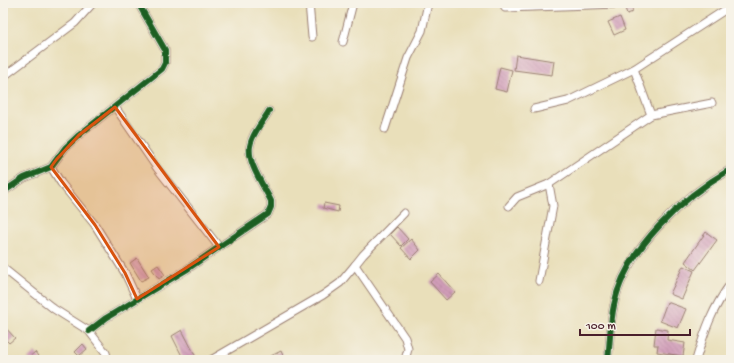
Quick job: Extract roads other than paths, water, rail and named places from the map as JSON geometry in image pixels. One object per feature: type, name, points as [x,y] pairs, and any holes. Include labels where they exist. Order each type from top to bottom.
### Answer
[{"type":"street","points":[[3,77],[75,23],[93,3]]},
{"type":"street","points":[[3,192],[24,178],[52,167],[65,148],[79,135],[162,69],[166,63],[165,50],[138,3]]},
{"type":"street","points":[[309,3],[312,36]]},
{"type":"street","points":[[343,42],[353,3]]},
{"type":"street","points":[[385,129],[408,58],[422,31],[428,3]]},
{"type":"street","points":[[505,8],[647,3]]},
{"type":"street","points":[[534,109],[568,101],[634,69],[731,6]]},
{"type":"street","points":[[634,69],[652,115]]},
{"type":"street","points":[[509,206],[517,197],[549,184],[652,115],[712,104]]},
{"type":"street","points":[[115,107],[157,168],[218,247]]},
{"type":"street","points":[[89,331],[106,318],[186,270],[268,214],[272,207],[271,201],[253,166],[250,156],[250,146],[255,134],[270,111]]},
{"type":"street","points":[[52,167],[61,183],[95,225],[125,273],[137,299]]},
{"type":"street","points":[[608,360],[614,304],[621,282],[631,261],[664,220],[688,198],[731,169]]},
{"type":"street","points":[[539,281],[553,206],[549,184]]},
{"type":"street","points":[[211,360],[323,295],[340,283],[363,255],[404,213]]},
{"type":"street","points":[[355,265],[405,338],[408,349],[405,360]]},
{"type":"street","points":[[3,268],[54,309],[89,331],[106,353],[108,360]]},
{"type":"street","points":[[696,360],[708,322],[714,309],[731,283]]}]
